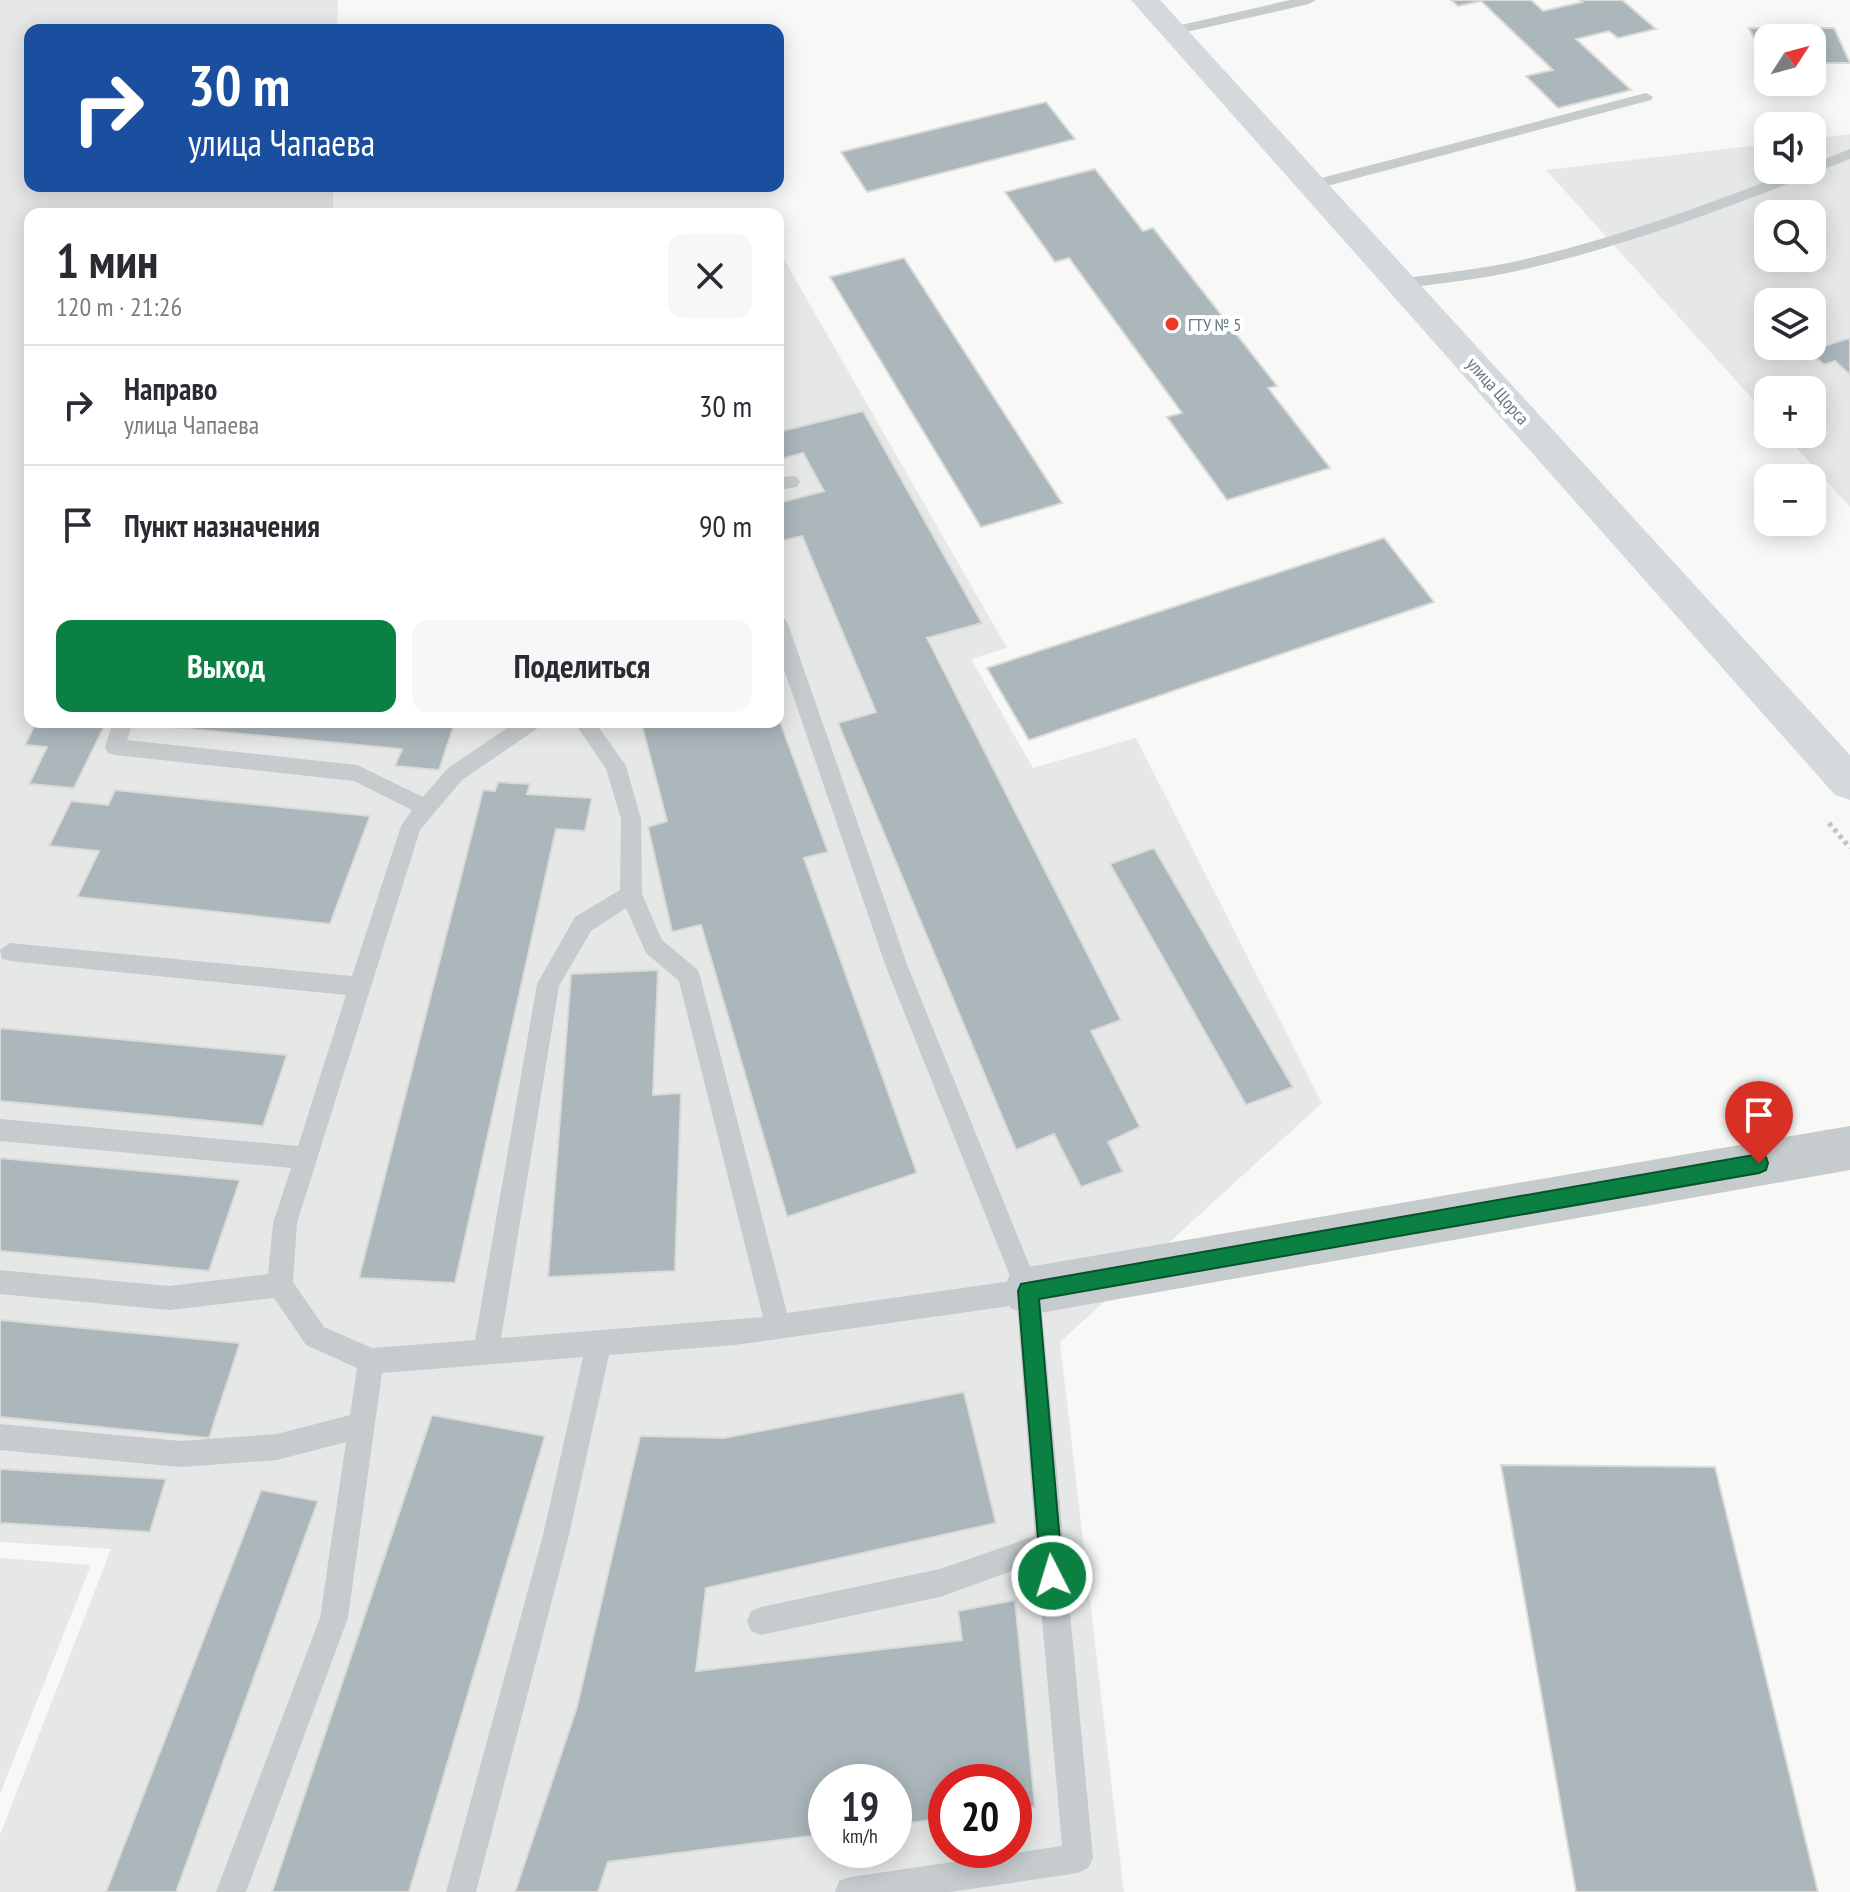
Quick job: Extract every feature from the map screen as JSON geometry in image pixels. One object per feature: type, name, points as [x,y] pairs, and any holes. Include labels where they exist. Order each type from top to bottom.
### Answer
[{"type":"main road","name":"улица Щорса","points":[[1145,0],[1850,783]]},
{"type":"street","points":[[1028,1291],[1850,1148]]},
{"type":"lane","points":[[1173,31],[1309,0]]},
{"type":"lane","points":[[1312,185],[1646,97]]},
{"type":"lane","points":[[1826,164],[1850,154]]},
{"type":"lane","points":[[1401,284],[1518,266],[1585,249],[1701,213],[1775,184]]},
{"type":"lane","points":[[784,641],[897,967],[1028,1291],[1078,1858],[850,1892]]},
{"type":"lane","points":[[121,728],[115,747],[357,773],[426,808]]},
{"type":"lane","points":[[522,728],[455,774],[411,826],[285,1223],[280,1285],[315,1336],[371,1361],[778,1326],[1028,1291]]},
{"type":"lane","points":[[588,728],[616,766],[631,819],[631,894],[654,946],[689,976],[778,1326]]},
{"type":"lane","points":[[486,1352],[548,984],[583,924],[631,894]]},
{"type":"lane","points":[[10,952],[360,987]]},
{"type":"lane","points":[[0,1130],[305,1158]]},
{"type":"lane","points":[[0,1282],[169,1298],[280,1285]]},
{"type":"lane","points":[[461,1892],[556,1535],[599,1343]]},
{"type":"lane","points":[[231,1892],[334,1618],[371,1361]]},
{"type":"lane","points":[[0,1437],[181,1454],[277,1447],[362,1425]]},
{"type":"lane","points":[[761,1621],[940,1583],[1049,1544]]},
{"type":"shaded area","points":[[0,0],[338,0],[337,24],[24,24],[24,192],[333,192],[333,208],[24,208],[24,728],[784,728],[784,259],[1007,648],[971,659],[1033,768],[1136,738],[1322,1103],[1060,1342],[1124,1892],[0,1892],[0,1835],[111,1549],[0,1542]]},
{"type":"shaded area","points":[[1850,134],[1850,507],[1826,480],[1826,464],[1811,464],[1797,448],[1826,448],[1826,376],[1754,376],[1754,400],[1546,170],[1754,146],[1754,184],[1826,184],[1826,137]]},
{"type":"shaded area","points":[[0,1558],[91,1565],[0,1794]]},
{"type":"building","points":[[1451,0],[1531,0],[1543,11],[1582,2],[1579,0],[1622,0],[1656,29],[1618,38],[1609,31],[1576,39],[1631,90],[1558,108],[1526,76],[1553,70],[1481,1],[1458,6]]},
{"type":"building","points":[[1826,28],[1834,28],[1850,63],[1826,63]]},
{"type":"building","points":[[1046,102],[1075,139],[867,192],[841,152]]},
{"type":"building","name":"ГТУ № 5","points":[[1095,169],[1143,231],[1153,228],[1277,386],[1268,388],[1330,468],[1227,500],[1167,417],[1182,413],[1069,258],[1055,262],[1005,192]]},
{"type":"building","points":[[904,258],[1062,503],[981,527],[830,277]]},
{"type":"building","points":[[1850,338],[1850,375],[1835,361],[1824,365],[1819,360],[1826,360],[1826,346]]},
{"type":"building","points":[[863,411],[982,623],[927,638],[1121,1020],[1091,1031],[1140,1127],[1108,1142],[1123,1172],[1081,1187],[1054,1134],[1016,1150],[838,723],[876,712],[802,536],[784,540],[784,501],[824,491],[803,453],[784,458],[784,431]]},
{"type":"building","points":[[1384,538],[1434,602],[1029,740],[987,668]]},
{"type":"building","points":[[33,728],[104,728],[74,788],[29,784],[47,747],[25,745]]},
{"type":"building","points":[[180,728],[453,728],[439,770],[395,766],[402,749]]},
{"type":"building","points":[[643,728],[782,728],[828,852],[804,858],[917,1173],[787,1217],[701,925],[672,932],[648,827],[667,821]]},
{"type":"building","points":[[498,782],[530,784],[527,794],[592,798],[585,831],[556,829],[455,1283],[359,1278],[483,790],[495,791]]},
{"type":"building","points":[[115,790],[370,816],[330,924],[77,897],[99,851],[49,846],[71,801],[108,805]]},
{"type":"building","points":[[1154,848],[1293,1087],[1246,1105],[1110,864]]},
{"type":"building","points":[[658,970],[653,1095],[681,1093],[675,1271],[548,1277],[571,974]]},
{"type":"building","points":[[0,1028],[287,1055],[263,1126],[0,1101]]},
{"type":"building","points":[[0,1158],[240,1180],[209,1271],[0,1251]]},
{"type":"building","points":[[0,1320],[240,1343],[209,1438],[0,1417]]},
{"type":"building","points":[[964,1392],[996,1523],[706,1588],[696,1671],[962,1640],[958,1611],[1015,1600],[1031,1764],[928,1764],[928,1820],[912,1823],[912,1764],[808,1764],[808,1836],[608,1862],[598,1892],[515,1892],[577,1707],[640,1436],[724,1438]]},
{"type":"building","points":[[432,1415],[545,1436],[409,1892],[272,1892]]},
{"type":"building","points":[[1501,1465],[1715,1467],[1818,1892],[1576,1892]]},
{"type":"building","points":[[0,1469],[166,1479],[150,1532],[0,1523]]},
{"type":"building","points":[[261,1490],[318,1501],[176,1892],[106,1892]]},
{"type":"building","points":[[1032,1776],[1035,1807],[1032,1807]]},
{"type":"place","name":"ГТУ № 5","points":[[1172,324]]},
{"type":"route","points":[[1052,1576],[1028,1291],[1759,1163]]}]
